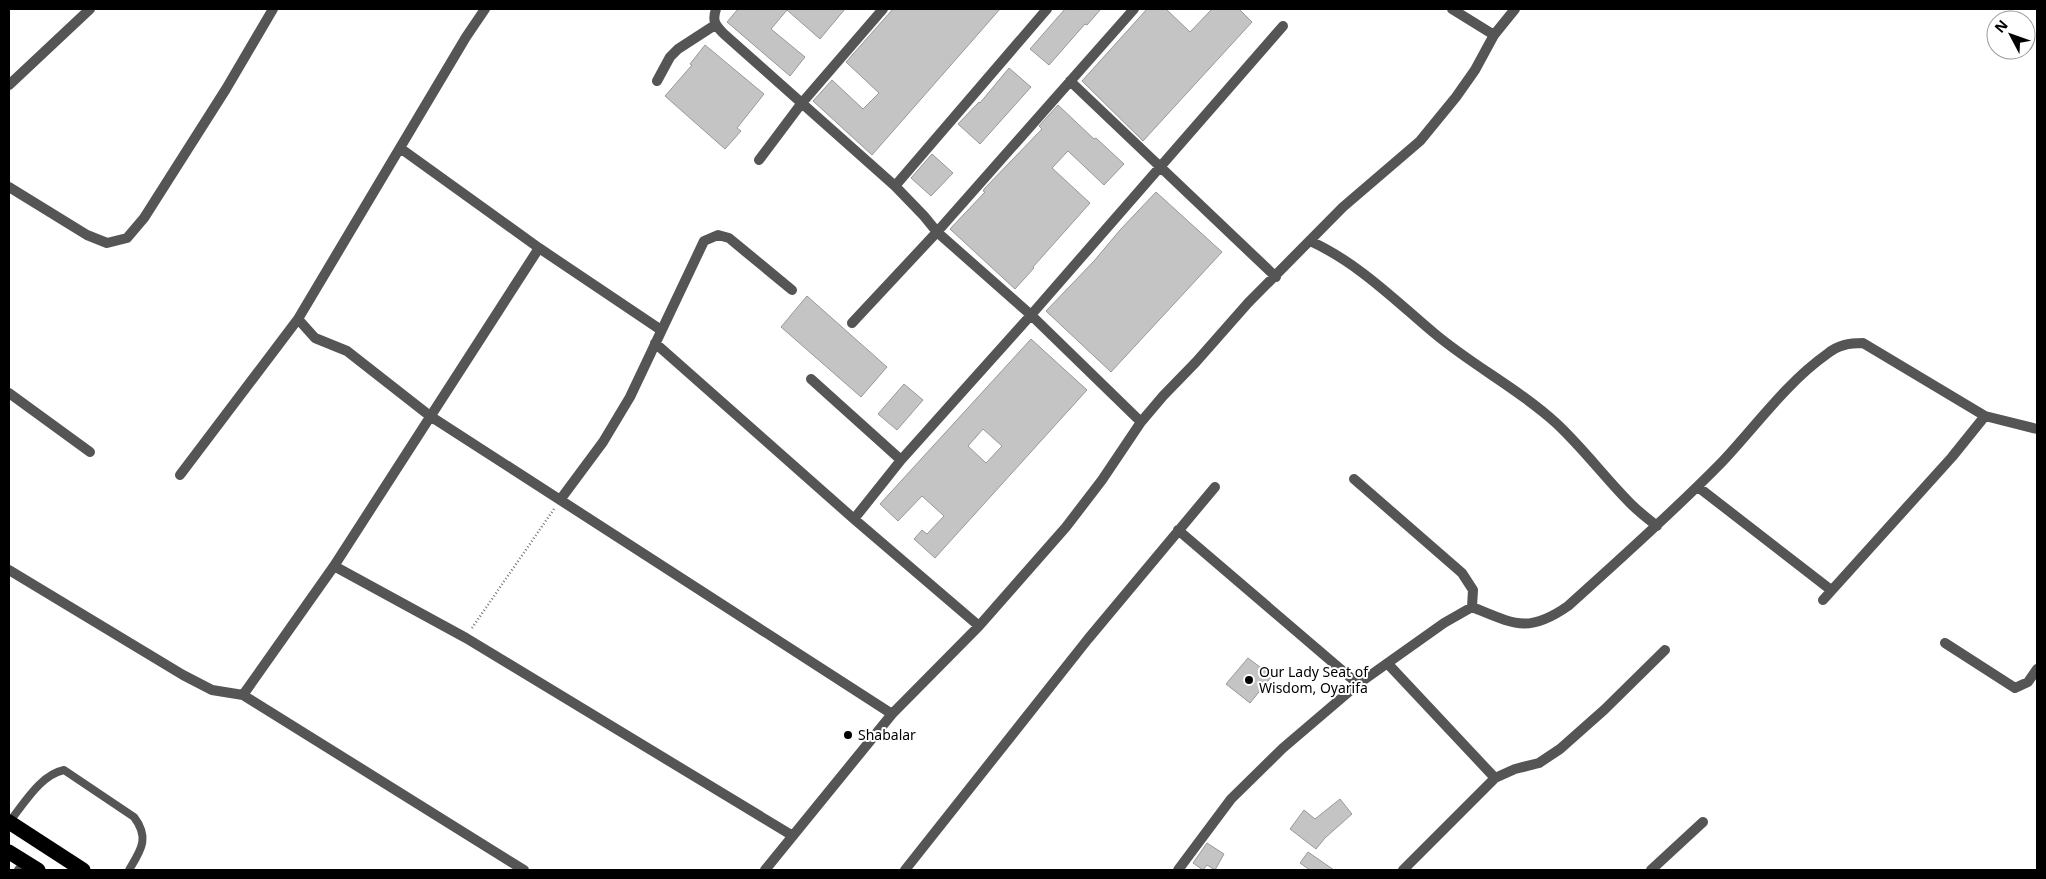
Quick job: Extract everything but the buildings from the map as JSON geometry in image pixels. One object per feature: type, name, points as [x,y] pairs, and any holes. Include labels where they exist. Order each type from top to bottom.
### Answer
[{"type":"highway","points":[[9,822],[83,870]]},
{"type":"highway","points":[[9,852],[28,868]]},
{"type":"street","points":[[9,85],[90,9]]},
{"type":"street","points":[[9,187],[88,235],[107,243],[127,238],[149,210],[226,89],[273,9]]},
{"type":"street","points":[[180,475],[298,319],[466,37],[485,9]]},
{"type":"street","points":[[716,9],[713,18],[716,25],[801,104],[895,186],[937,232],[1031,315],[1141,422]]},
{"type":"street","points":[[759,160],[801,104],[883,9]]},
{"type":"street","points":[[895,186],[1047,9]]},
{"type":"street","points":[[852,323],[937,232],[1134,9]]},
{"type":"street","points":[[1452,9],[1494,35]]},
{"type":"street","points":[[765,870],[892,714],[979,626],[1066,527],[1102,480],[1141,422],[1248,303],[1359,193],[1420,141],[1470,77],[1494,35],[1515,9]]},
{"type":"street","points":[[657,81],[670,57],[678,49],[716,25]]},
{"type":"street","points":[[854,519],[901,460],[1031,315],[1283,26]]},
{"type":"street","points":[[1070,81],[1276,277]]},
{"type":"street","points":[[400,148],[539,248],[661,330]]},
{"type":"street","points":[[560,500],[602,442],[630,397],[704,241],[718,235],[728,238],[792,290]]},
{"type":"street","points":[[1310,241],[1329,250],[1350,264],[1436,335],[1543,412],[1568,435],[1632,505],[1657,526]]},
{"type":"street","points":[[243,695],[334,566],[539,248]]},
{"type":"street","points":[[298,319],[315,338],[347,351],[430,416],[892,714]]},
{"type":"street","points":[[1178,870],[1230,799],[1283,748],[1358,684],[1444,622],[1472,607],[1519,624],[1534,624],[1550,618],[1568,606],[1698,487],[1796,380],[1828,353],[1846,343],[1862,342],[1985,416],[2037,429]]},
{"type":"street","points":[[655,343],[854,519],[979,626]]},
{"type":"street","points":[[811,379],[901,460]]},
{"type":"street","points":[[9,393],[90,452]]},
{"type":"street","points":[[1823,600],[1952,457],[1985,416]]},
{"type":"street","points":[[1354,479],[1462,573],[1473,590],[1472,607]]},
{"type":"street","points":[[906,870],[1082,647],[1215,487]]},
{"type":"street","points":[[1698,487],[1831,590]]},
{"type":"street","points":[[1178,530],[1358,684]]},
{"type":"street","points":[[334,566],[466,638],[793,836]]},
{"type":"street","points":[[9,570],[183,675],[212,690],[243,695],[524,870]]},
{"type":"street","points":[[1945,643],[2015,688],[2028,682],[2037,669]]},
{"type":"street","points":[[1403,870],[1495,778],[1515,769],[1539,763],[1560,749],[1604,710],[1665,650]]},
{"type":"street","points":[[1388,664],[1495,778]]},
{"type":"street","points":[[1651,870],[1703,822]]},
{"type":"lane","points":[[9,822],[44,780],[53,772],[64,770],[134,817],[140,825],[144,839],[138,855],[129,870]]},
{"type":"path","points":[[466,638],[560,500]]},
{"type":"place","name":"Our Lady Seat of Wisdom, Oyarifa","points":[[1249,680]]},
{"type":"place","name":"Shabalar","points":[[848,735]]}]
